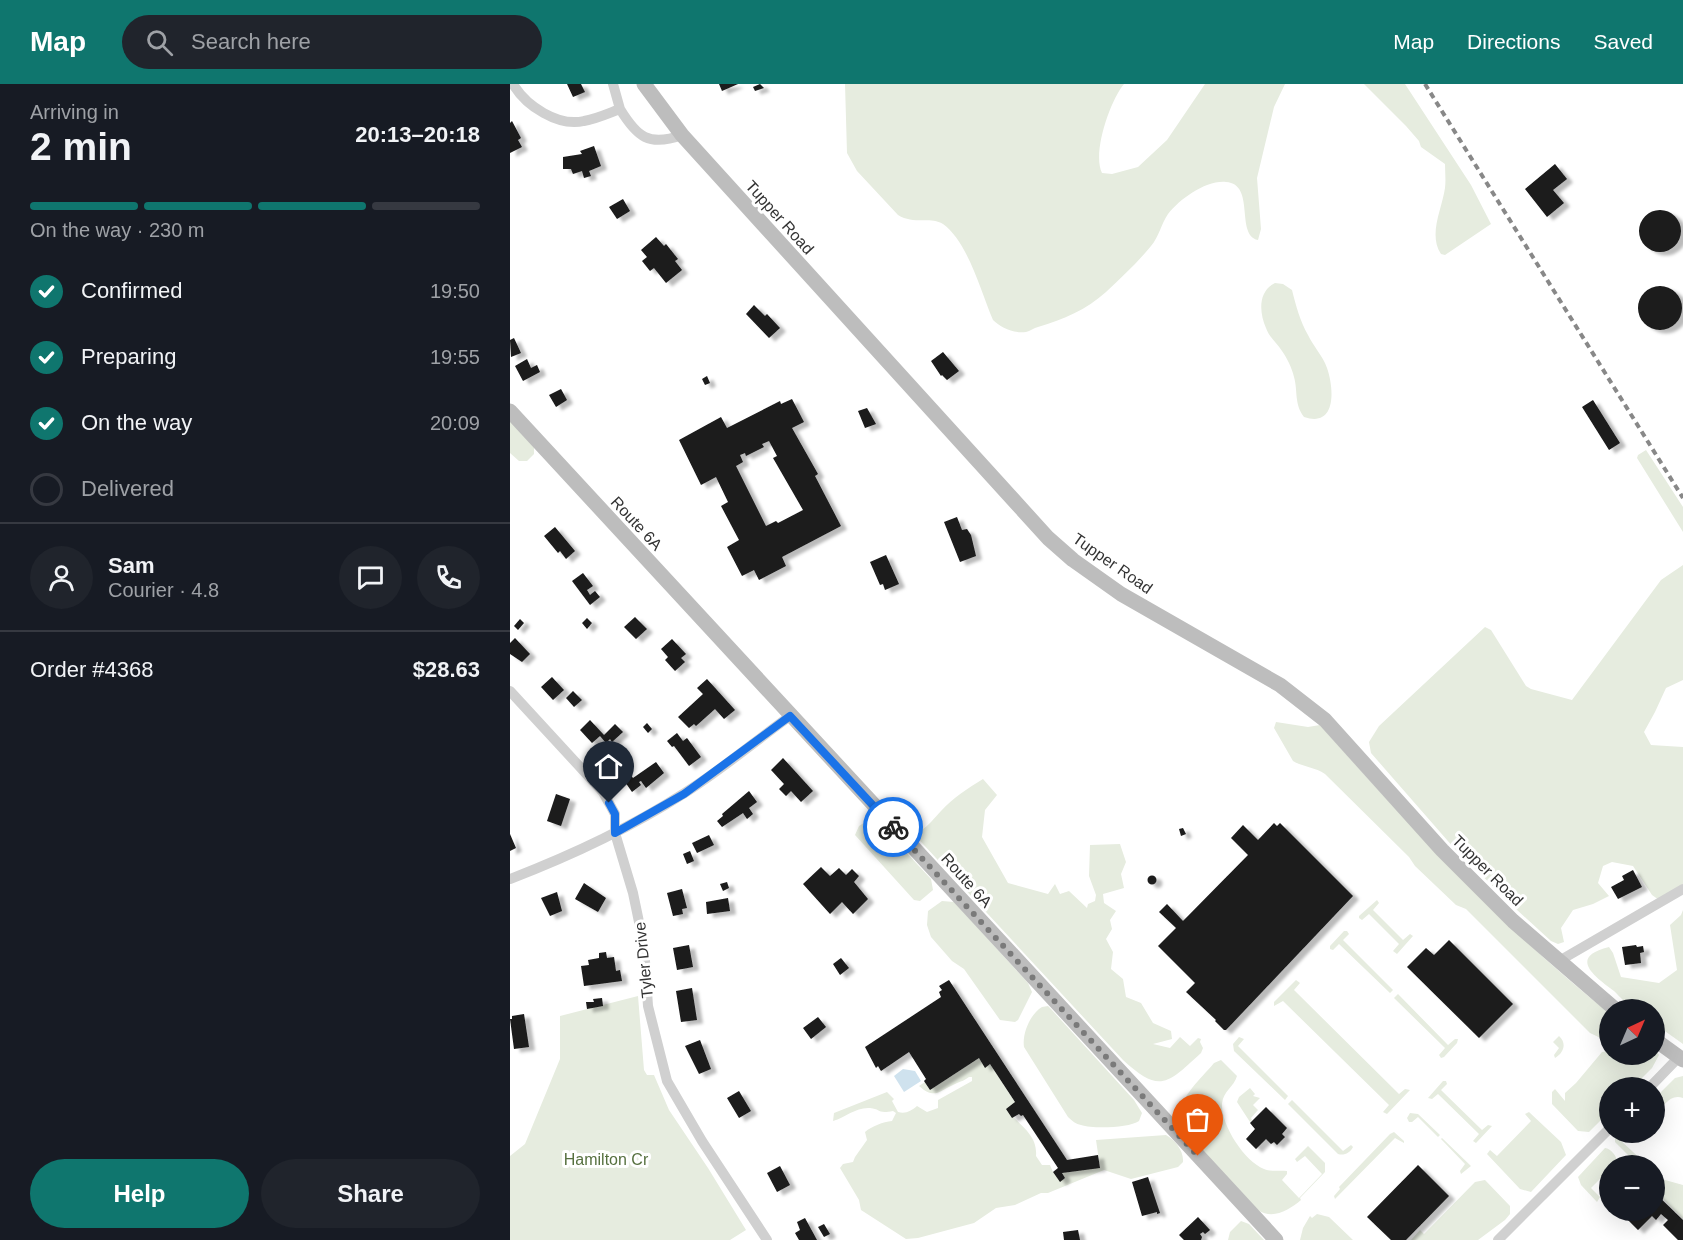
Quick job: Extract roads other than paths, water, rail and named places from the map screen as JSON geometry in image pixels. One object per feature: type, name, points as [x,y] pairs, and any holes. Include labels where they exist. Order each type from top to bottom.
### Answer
[{"type":"main road","name":"Tupper Road","points":[[644,84],[682,135],[1048,538],[1073,560],[1121,594],[1280,685],[1318,714],[1349,745],[1442,850],[1513,921],[1603,999]]},
{"type":"main road","name":"Route 6A","points":[[510,411],[1276,1240]]},
{"type":"main road","points":[[1665,1047],[1681,1058]]},
{"type":"street","points":[[513,84],[526,101],[562,120],[584,122],[620,109]]},
{"type":"street","points":[[613,84],[620,109],[629,125],[639,135],[653,141],[667,141],[682,135]]},
{"type":"street","name":"Tyler Drive","points":[[510,691],[603,792],[615,814],[615,833],[633,893],[644,946],[648,1006],[667,1081],[702,1141],[767,1240]]},
{"type":"street","points":[[510,879],[615,833],[684,794],[790,716]]},
{"type":"street","points":[[1559,961],[1683,889]]},
{"type":"street","points":[[1661,1077],[1681,1058]]},
{"type":"street","points":[[1498,1240],[1599,1139]]},
{"type":"water","points":[[903,1069],[915,1071],[921,1081],[904,1092],[894,1076]]},
{"type":"railway","points":[[1425,84],[1683,498]]},
{"type":"park label","name":"Hamilton Cr","points":[[606,1159]]}]
